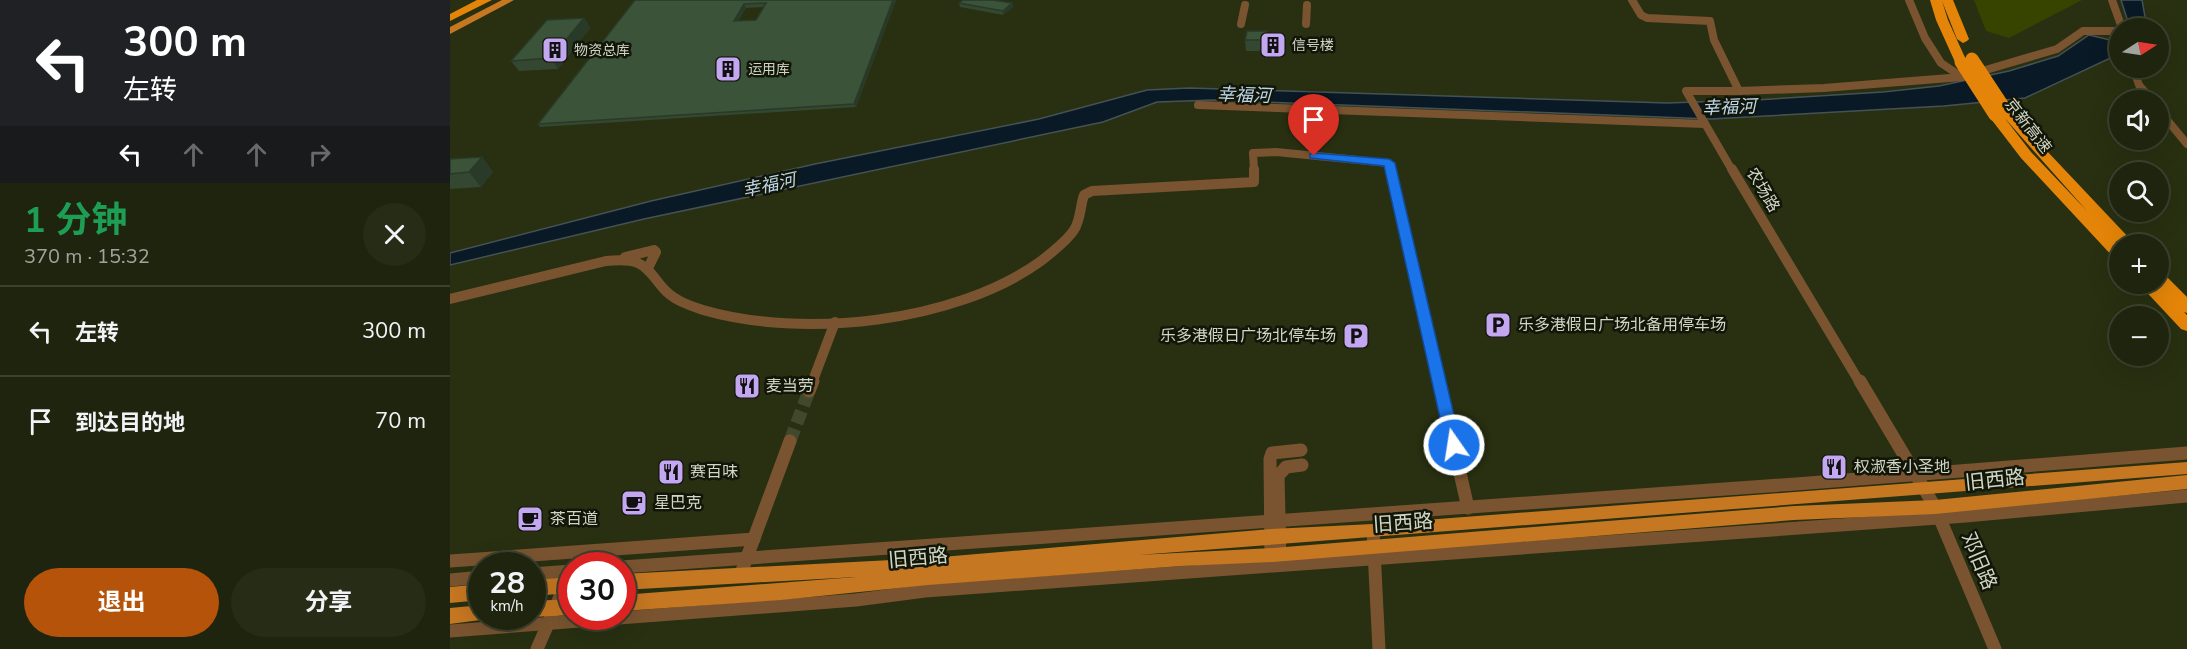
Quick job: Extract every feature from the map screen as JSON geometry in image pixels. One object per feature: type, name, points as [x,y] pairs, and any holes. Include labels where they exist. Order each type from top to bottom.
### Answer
[{"type":"highway","points":[[450,8],[462,0]]},
{"type":"highway","points":[[450,18],[486,0]]},
{"type":"highway","name":"京新高速","points":[[1936,0],[1942,20],[2026,155],[2109,243]]},
{"type":"highway","name":"京新高速","points":[[1947,0],[1967,60]]},
{"type":"highway","name":"京新高速","points":[[2001,113],[2117,234]]},
{"type":"highway","points":[[2169,289],[2187,307]]},
{"type":"highway","points":[[2157,294],[2187,326]]},
{"type":"main road","points":[[450,32],[509,0]]},
{"type":"main road","name":"旧西路","points":[[636,602],[1181,559],[1275,560],[1374,546],[1921,482],[2187,468]]},
{"type":"main road","name":"旧西路","points":[[636,581],[930,565],[1274,528],[1374,546],[1794,513],[1937,512],[2187,482]]},
{"type":"main road","points":[[450,595],[468,593]]},
{"type":"main road","points":[[450,616],[468,614]]},
{"type":"street","points":[[1632,0],[1641,15],[1647,18],[1710,21],[1714,40],[1739,91],[1824,88],[1962,77],[2057,49],[2084,31],[2109,30]]},
{"type":"street","points":[[1909,0],[1925,38],[1941,63],[1962,77]]},
{"type":"street","points":[[2112,0],[2117,18]]},
{"type":"street","points":[[1240,24],[1245,5]]},
{"type":"street","points":[[1306,24],[1307,5]]},
{"type":"street","name":"农场路","points":[[1739,91],[1686,91],[1921,482]]},
{"type":"street","points":[[1198,105],[1705,123]]},
{"type":"street","points":[[2169,122],[2187,144]]},
{"type":"street","points":[[612,261],[628,259],[642,263],[660,287],[672,298],[733,318],[763,321],[835,322],[922,309],[976,294],[1007,282],[1026,272],[1058,247],[1076,226],[1083,198],[1092,191],[1254,182],[1253,153],[1276,152],[1389,163],[1468,508]]},
{"type":"street","points":[[450,299],[654,250],[656,252],[648,268]]},
{"type":"street","points":[[809,391],[835,322]]},
{"type":"street","points":[[740,576],[790,441]]},
{"type":"street","points":[[636,610],[856,600],[925,591],[1275,560],[1268,467],[1272,453],[1301,450]]},
{"type":"street","points":[[636,566],[1241,521],[1274,528],[1468,508],[1921,482],[2187,453]]},
{"type":"street","points":[[1274,528],[1278,476],[1286,467],[1302,465]]},
{"type":"street","name":"邓旧路","points":[[1921,482],[1937,512],[1995,649]]},
{"type":"street","points":[[1937,512],[2079,507],[2187,496]]},
{"type":"street","points":[[450,561],[754,539]]},
{"type":"street","points":[[1374,546],[1379,649]]},
{"type":"street","points":[[450,580],[468,578]]},
{"type":"street","points":[[450,631],[558,613]]},
{"type":"street","points":[[537,649],[558,613]]},
{"type":"green space","points":[[1974,0],[2082,0],[2009,38],[1986,31]]},
{"type":"water","points":[[2121,0],[2142,0],[2145,18],[2127,18]]},
{"type":"water","name":"幸福河","points":[[2089,35],[2109,40],[2109,59],[2025,98],[1944,106],[1711,119],[1213,100],[1157,102],[1103,122],[644,219],[450,265],[450,253],[651,201],[815,164],[1039,119],[1147,90],[1189,88],[1667,103],[1756,100],[1939,86],[2009,71],[2058,56]]},
{"type":"building","name":"运用库","points":[[635,0],[893,0],[854,104],[538,124]],"holes":[[[766,3],[756,20],[734,21],[744,4]]]},
{"type":"building","points":[[963,0],[993,0],[1012,3],[1003,11],[959,3]]},
{"type":"building","points":[[584,18],[551,58],[511,61],[547,20]]},
{"type":"building","points":[[1247,31],[1267,31],[1265,40],[1245,40]]},
{"type":"building","points":[[482,157],[469,172],[450,174],[450,159]]},
{"type":"tunnel","points":[[790,441],[809,391]]},
{"type":"place","name":"信号楼","points":[[1273,45]]},
{"type":"place","name":"物资总库","points":[[555,50]]},
{"type":"place","name":"运用库","points":[[728,69]]},
{"type":"place","name":"乐多港假日广场北备用停车场","points":[[1498,325]]},
{"type":"place","name":"乐多港假日广场北停车场","points":[[1356,336]]},
{"type":"place","name":"麦当劳","points":[[747,386]]},
{"type":"place","name":"权淑香小圣地","points":[[1834,467]]},
{"type":"place","name":"赛百味","points":[[671,472]]},
{"type":"place","name":"星巴克","points":[[634,503]]},
{"type":"place","name":"茶百道","points":[[530,519]]},
{"type":"route","points":[[1314,156],[1389,163],[1454,445]]}]
